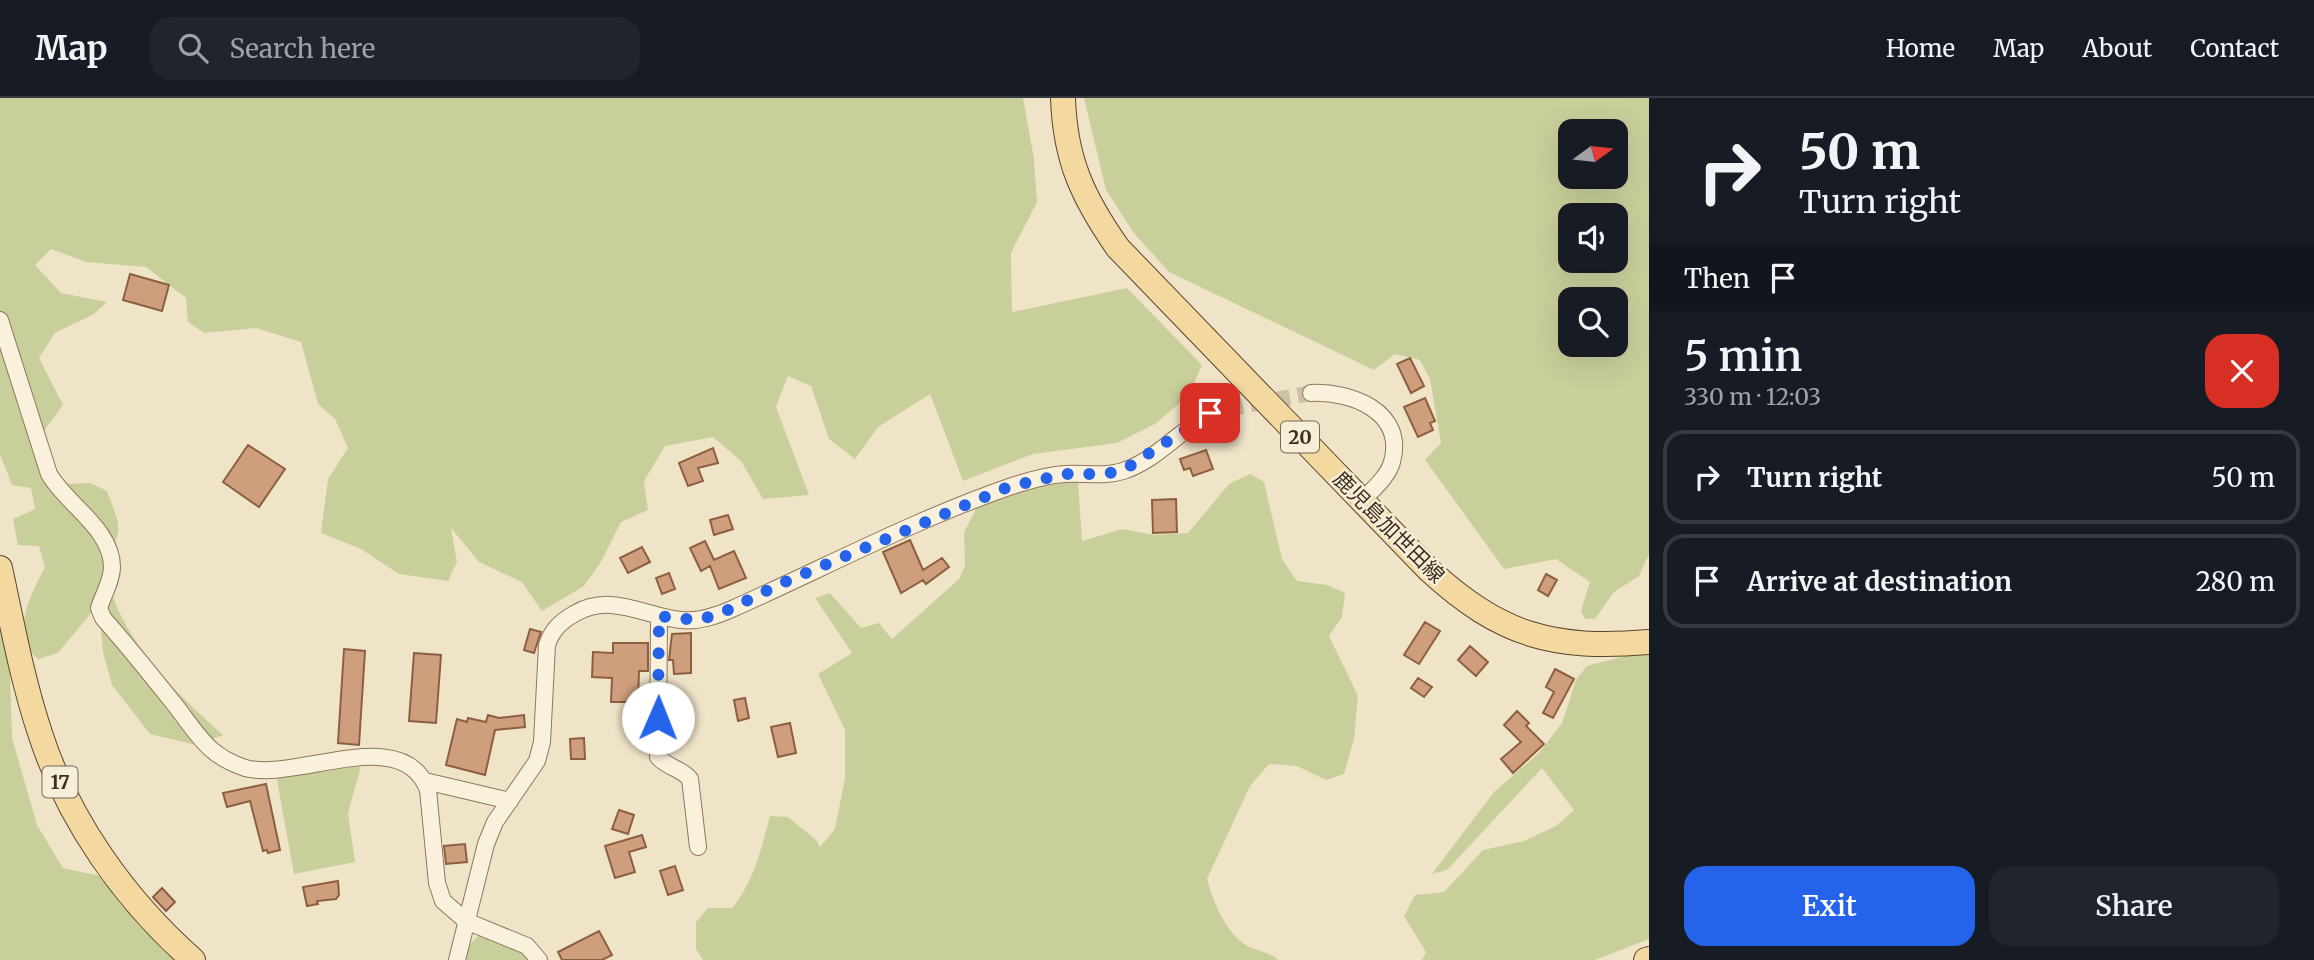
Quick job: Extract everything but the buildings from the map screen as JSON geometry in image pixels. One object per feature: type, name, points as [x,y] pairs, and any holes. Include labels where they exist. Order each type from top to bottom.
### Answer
[{"type":"main road","name":"鹿児島加世田線","points":[[1063,98],[1065,133],[1074,170],[1086,200],[1118,248],[1362,500],[1464,601],[1506,626],[1586,645],[1649,642]]},
{"type":"main road","name":"17","points":[[0,568],[23,677],[40,736],[67,799],[130,895],[193,960]]},
{"type":"street","points":[[0,320],[32,430],[49,474],[58,490],[108,542],[112,568],[99,608],[103,618],[212,750],[247,768],[269,770],[355,758],[397,758],[411,766],[425,781],[510,801]]},
{"type":"street","points":[[1311,393],[1344,394],[1360,399],[1373,407],[1385,422],[1394,445],[1392,464],[1362,500]]},
{"type":"street","points":[[457,960],[486,845],[510,801],[537,761],[542,741],[547,645],[552,632],[564,620],[596,604],[610,603],[659,616],[695,620],[718,615],[780,584],[1008,487],[1065,474],[1104,474],[1124,470],[1156,452],[1198,419],[1227,409]]},
{"type":"street","points":[[659,616],[658,757],[665,765],[684,771],[690,779],[698,848]]},
{"type":"street","points":[[425,781],[437,883],[443,901],[466,921],[527,946],[539,960]]},
{"type":"green space","points":[[0,98],[1023,98],[1034,159],[1037,202],[1011,253],[1012,312],[1127,288],[1202,365],[1188,396],[1155,424],[1117,443],[1033,454],[963,481],[930,394],[878,427],[855,459],[829,439],[811,386],[788,376],[776,407],[809,495],[763,499],[741,461],[713,437],[665,446],[644,481],[648,510],[621,522],[601,562],[584,586],[542,611],[522,582],[479,562],[451,528],[457,562],[448,581],[399,574],[361,549],[321,533],[328,479],[348,448],[335,419],[318,404],[301,342],[256,328],[204,333],[188,322],[186,298],[146,267],[86,262],[51,249],[35,265],[61,293],[107,302],[94,314],[55,333],[39,358],[63,405],[45,429],[48,457],[67,484],[90,483],[107,491],[118,527],[107,573],[115,601],[125,624],[153,665],[187,702],[223,735],[196,745],[150,734],[112,685],[103,652],[100,621],[92,612],[58,653],[38,659],[29,649],[25,638],[25,614],[45,567],[39,546],[18,545],[13,519],[35,509],[31,488],[12,485],[0,454]]},
{"type":"green space","points":[[1084,98],[1649,98],[1649,554],[1639,576],[1614,592],[1595,619],[1585,619],[1581,611],[1590,582],[1556,559],[1504,569],[1425,460],[1441,443],[1430,379],[1420,360],[1395,354],[1374,370],[1169,272],[1133,232],[1106,190]]},
{"type":"green space","points":[[1250,474],[1264,482],[1282,559],[1297,581],[1327,585],[1345,593],[1342,617],[1329,636],[1358,696],[1354,739],[1344,774],[1326,780],[1297,766],[1269,764],[1250,786],[1207,879],[1220,914],[1236,937],[1247,946],[1278,960],[703,960],[696,949],[696,922],[708,908],[732,908],[740,898],[756,865],[770,816],[788,817],[816,840],[820,847],[835,829],[845,778],[845,730],[818,674],[852,653],[815,598],[830,593],[861,628],[879,623],[892,639],[959,579],[965,566],[964,532],[977,507],[1034,487],[1078,481],[1082,541],[1122,529],[1155,535],[1188,533],[1229,484]]},
{"type":"green space","points":[[0,627],[10,668],[12,738],[37,825],[63,868],[100,876],[177,960],[0,960]]},
{"type":"green space","points":[[1649,650],[1649,939],[1595,960],[1422,960],[1426,952],[1404,916],[1415,895],[1444,892],[1483,850],[1524,841],[1556,826],[1574,810],[1542,768],[1447,870],[1432,874],[1494,792],[1539,753],[1562,723],[1576,680],[1587,666]]},
{"type":"green space","points":[[357,758],[360,770],[348,813],[355,862],[294,874],[275,769]]},
{"type":"green space","points":[[479,935],[528,950],[534,960],[464,960],[469,945]]},
{"type":"tunnel","points":[[1227,409],[1311,393]]},
{"type":"route","points":[[658,718],[659,616],[695,620],[718,615],[780,584],[1008,487],[1042,477],[1104,474],[1124,470],[1156,452],[1198,419],[1210,413]]}]
